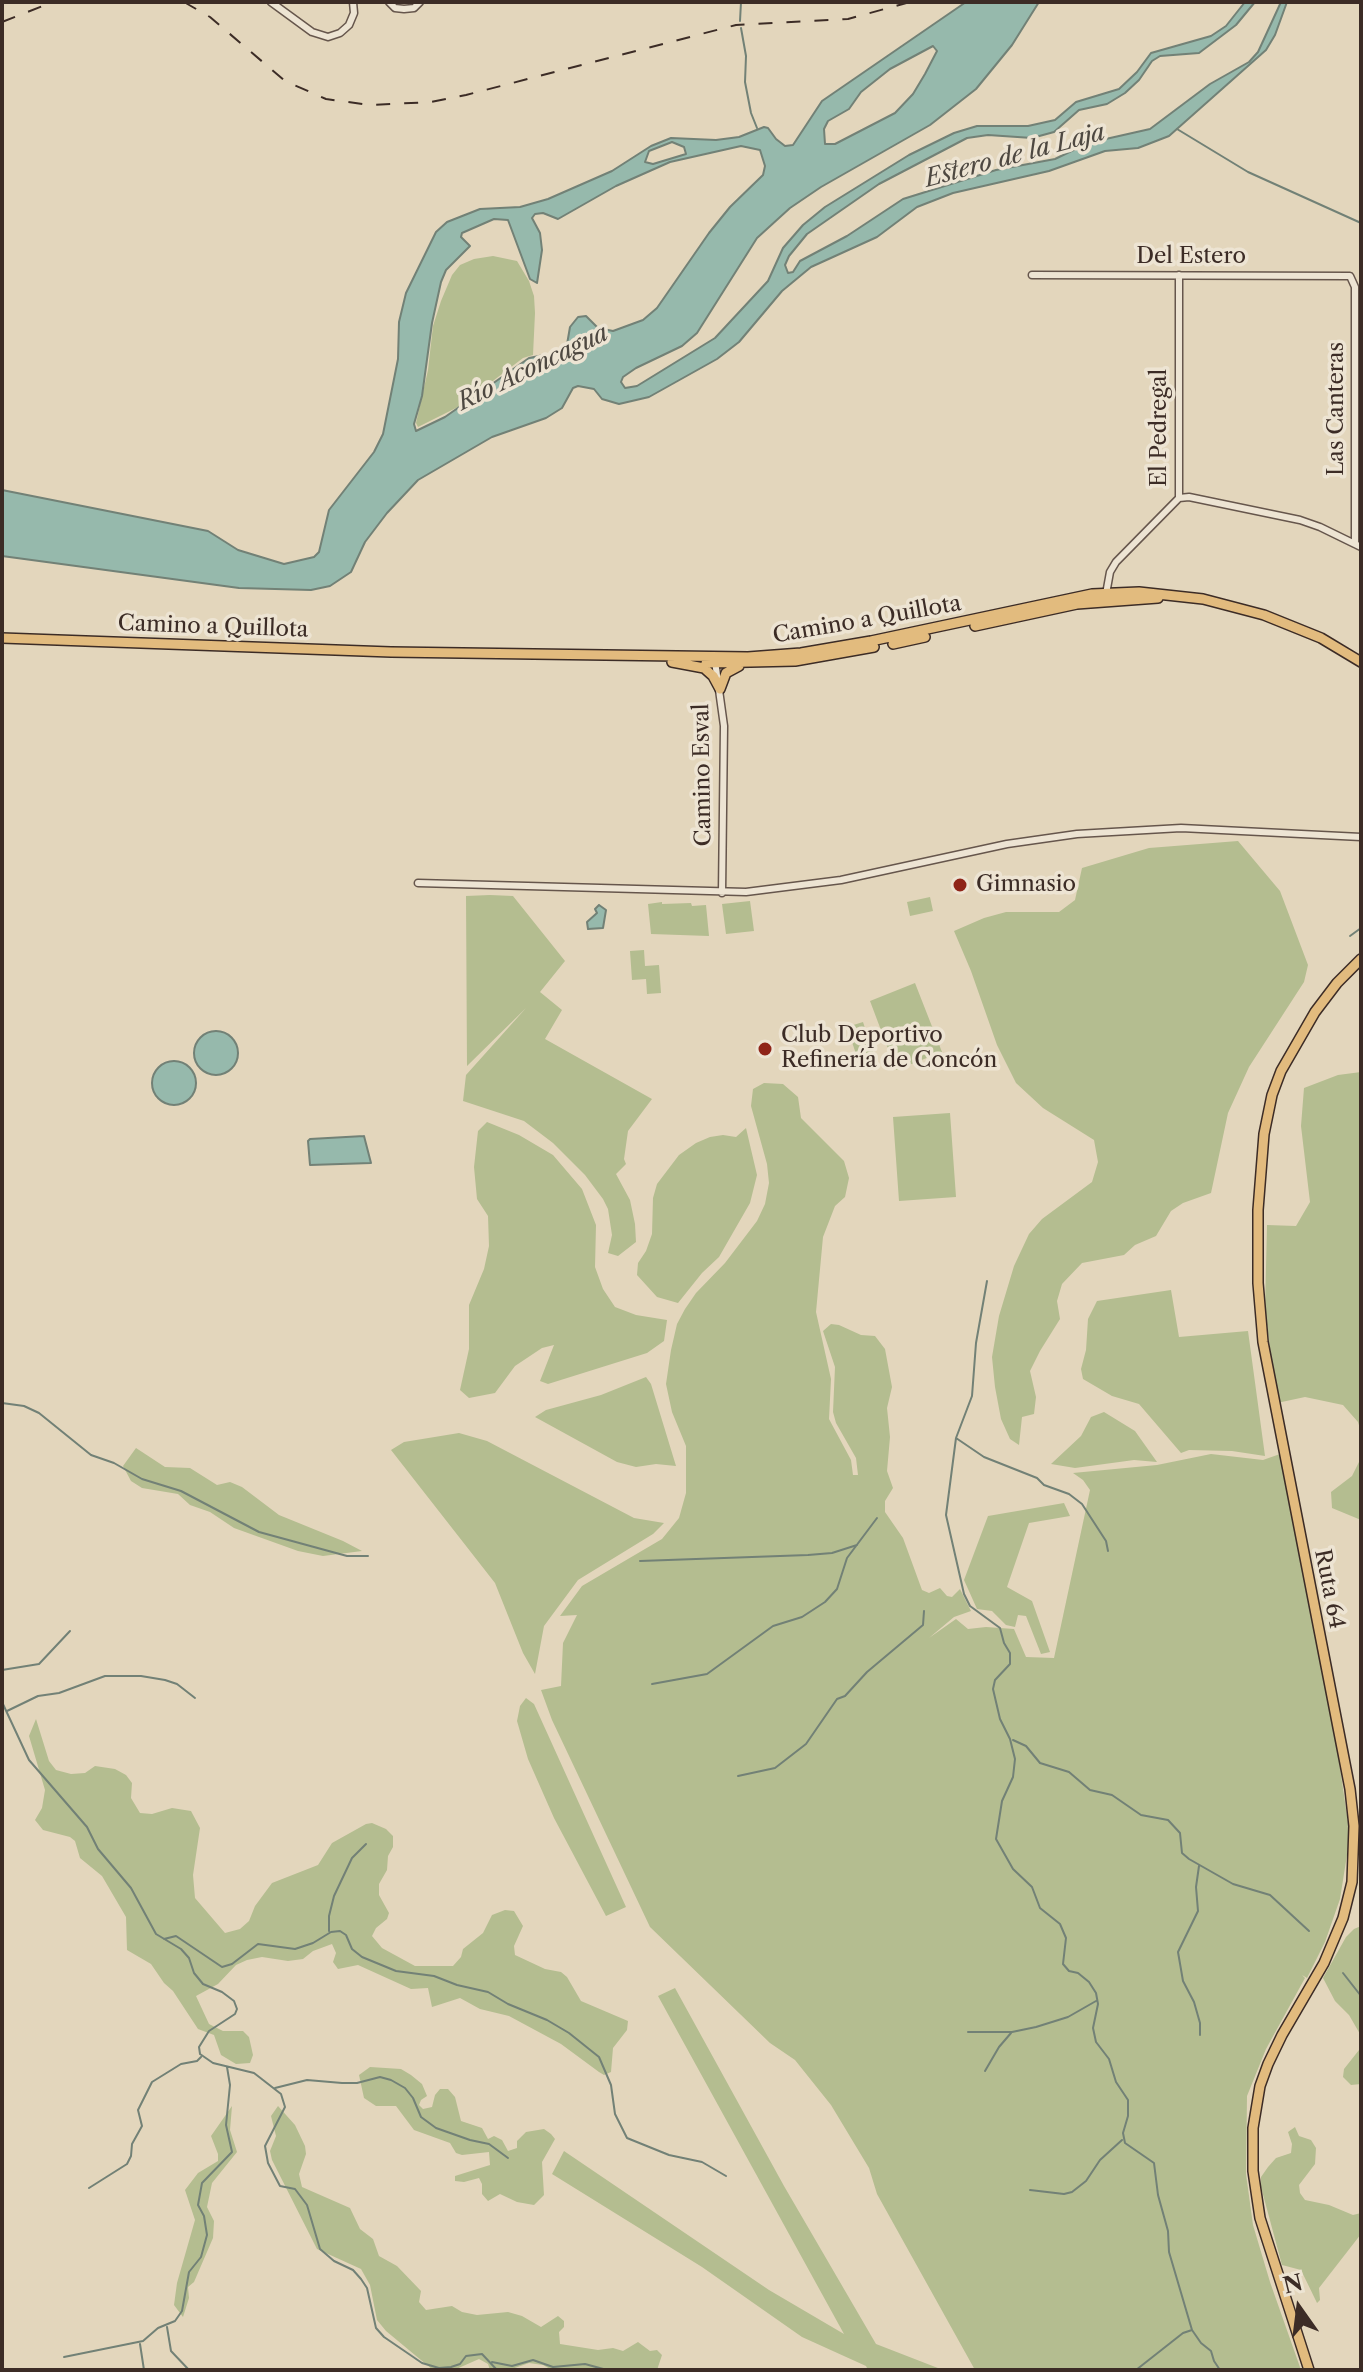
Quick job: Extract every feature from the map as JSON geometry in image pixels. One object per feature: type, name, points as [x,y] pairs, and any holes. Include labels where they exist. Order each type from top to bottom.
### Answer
[{"type":"main road","name":"Camino a Quillota","points":[[424,652],[672,662],[771,656],[951,626],[1063,599],[1161,593],[1217,602],[1264,615],[1305,630],[1361,662]]},
{"type":"main road","name":"Camino a Quillota","points":[[2,638],[759,663],[849,652],[1106,597]]},
{"type":"main road","points":[[672,662],[704,668],[720,689]]},
{"type":"main road","points":[[720,689],[728,670],[759,663]]},
{"type":"main road","name":"Ruta 64","points":[[1309,2370],[1260,2218],[1253,2171],[1253,2128],[1260,2086],[1268,2064],[1324,1963],[1343,1918],[1352,1882],[1354,1826],[1350,1789],[1263,1342],[1258,1283],[1258,1210],[1264,1134],[1269,1106],[1281,1071],[1315,1012],[1361,959]]},
{"type":"street","points":[[271,2],[312,32],[328,37],[340,33],[349,25],[354,13],[353,2]]},
{"type":"street","points":[[389,2],[395,8],[404,9],[414,8],[420,2]]},
{"type":"street","name":"Del Estero","points":[[1032,275],[1350,276]]},
{"type":"street","name":"El Pedregal","points":[[1106,597],[1110,572],[1116,562],[1179,498],[1179,275]]},
{"type":"street","name":"Las Canteras","points":[[1350,276],[1355,287],[1358,545]]},
{"type":"street","points":[[1179,498],[1189,497],[1300,520],[1358,545]]},
{"type":"street","name":"Camino Esval","points":[[715,660],[724,726],[722,893]]},
{"type":"street","points":[[418,883],[722,893],[841,880],[1007,844],[1077,834],[1181,828],[1361,837]]},
{"type":"shaded area","points":[[493,256],[517,261],[529,281],[535,313],[533,355],[523,358],[460,406],[418,427],[416,423],[428,370],[433,326],[452,275],[460,265]]},
{"type":"shaded area","points":[[1238,841],[1280,891],[1308,965],[1304,982],[1249,1067],[1228,1113],[1211,1193],[1171,1211],[1156,1236],[1135,1245],[1124,1255],[1082,1263],[1062,1284],[1057,1301],[1060,1319],[1030,1371],[1036,1397],[1034,1414],[1022,1417],[1019,1445],[1010,1439],[1001,1419],[995,1387],[992,1357],[999,1316],[1014,1266],[1029,1234],[1042,1219],[1092,1182],[1098,1162],[1094,1140],[1043,1108],[1016,1083],[997,1045],[954,931],[1006,912],[1059,912],[1075,900],[1082,868],[1149,848]]},
{"type":"shaded area","points":[[466,896],[513,896],[565,961],[540,992],[562,1010],[545,1039],[652,1099],[628,1131],[626,1164],[616,1174],[630,1200],[636,1242],[618,1256],[608,1253],[612,1235],[608,1209],[603,1199],[585,1175],[553,1143],[524,1121],[463,1101],[466,1075],[526,1008],[467,1066]]},
{"type":"shaded area","points":[[930,897],[933,911],[910,916],[907,902]]},
{"type":"shaded area","points":[[750,901],[754,931],[726,934],[722,904]]},
{"type":"shaded area","points":[[648,904],[706,905],[709,936],[651,934]]},
{"type":"shaded area","points":[[644,950],[645,966],[659,965],[661,993],[647,994],[646,979],[632,980],[630,951]]},
{"type":"shaded area","points":[[915,983],[942,1052],[896,1070],[870,1001]]},
{"type":"shaded area","points":[[863,1022],[873,1052],[857,1057],[847,1027]]},
{"type":"shaded area","points":[[1361,1072],[1361,1432],[1358,1422],[1343,1405],[1305,1397],[1277,1403],[1265,1310],[1267,1225],[1296,1226],[1310,1202],[1301,1126],[1304,1088],[1338,1075]]},
{"type":"shaded area","points":[[764,1083],[783,1084],[798,1097],[801,1118],[844,1161],[849,1178],[845,1197],[835,1206],[823,1237],[816,1312],[831,1379],[829,1419],[851,1460],[853,1475],[858,1475],[856,1458],[833,1412],[835,1367],[823,1331],[831,1324],[861,1335],[875,1336],[885,1349],[892,1387],[887,1408],[890,1437],[887,1471],[893,1488],[885,1501],[885,1512],[903,1538],[922,1590],[929,1593],[940,1588],[952,1597],[960,1589],[971,1611],[954,1617],[929,1638],[956,1619],[968,1629],[1014,1629],[1026,1657],[1054,1658],[1090,1490],[1073,1473],[1157,1465],[1211,1454],[1263,1460],[1280,1454],[1337,1748],[1350,1836],[1340,1899],[1325,1942],[1307,1978],[1302,1975],[1305,1978],[1266,2049],[1247,2096],[1246,2174],[1253,2225],[1301,2370],[975,2370],[877,2194],[869,2168],[831,2105],[795,2060],[770,2043],[650,1927],[552,1720],[541,1690],[561,1686],[563,1643],[577,1615],[560,1616],[582,1586],[662,1539],[679,1518],[686,1493],[686,1446],[672,1412],[666,1384],[671,1350],[677,1324],[685,1309],[757,1221],[765,1204],[769,1183],[767,1164],[751,1106],[753,1089]]},
{"type":"shaded area","points":[[950,1113],[956,1197],[899,1201],[893,1117]]},
{"type":"shaded area","points":[[487,1122],[519,1135],[553,1155],[582,1189],[596,1225],[595,1267],[603,1289],[615,1307],[636,1315],[667,1320],[664,1341],[647,1353],[548,1384],[540,1381],[554,1345],[542,1348],[515,1366],[495,1393],[469,1398],[460,1390],[469,1349],[469,1305],[484,1269],[489,1246],[488,1216],[477,1199],[474,1167],[478,1131]]},
{"type":"shaded area","points":[[746,1128],[757,1175],[750,1203],[719,1257],[678,1303],[657,1297],[637,1275],[638,1263],[652,1234],[653,1198],[657,1184],[679,1155],[696,1143],[723,1135],[736,1137]]},
{"type":"shaded area","points":[[1171,1290],[1179,1337],[1248,1331],[1265,1456],[1232,1451],[1189,1450],[1181,1453],[1139,1404],[1112,1396],[1083,1379],[1081,1369],[1088,1319],[1097,1301]]},
{"type":"shaded area","points":[[646,1377],[651,1384],[676,1466],[656,1464],[636,1467],[617,1462],[535,1417],[546,1410],[601,1395]]},
{"type":"shaded area","points":[[1104,1412],[1135,1431],[1157,1462],[1134,1460],[1075,1468],[1051,1464],[1081,1436],[1091,1417]]},
{"type":"shaded area","points":[[459,1433],[487,1441],[634,1518],[664,1523],[653,1534],[578,1580],[544,1626],[535,1674],[523,1653],[495,1583],[391,1450],[404,1442]]},
{"type":"shaded area","points":[[136,1448],[165,1467],[190,1468],[217,1485],[230,1482],[242,1487],[279,1515],[362,1551],[323,1556],[298,1551],[234,1528],[210,1512],[190,1505],[178,1494],[142,1488],[131,1481],[123,1466]]},
{"type":"shaded area","points":[[1361,1458],[1361,1520],[1332,1508],[1331,1492],[1352,1476]]},
{"type":"shaded area","points":[[1064,1503],[1070,1516],[1029,1523],[1007,1587],[1032,1601],[1050,1652],[1041,1654],[1026,1616],[1018,1615],[1015,1627],[1006,1625],[992,1611],[977,1609],[964,1580],[988,1516]]},
{"type":"shaded area","points":[[526,1698],[534,1704],[626,1907],[606,1916],[554,1818],[528,1759],[517,1721],[520,1706]]},
{"type":"shaded area","points":[[36,1719],[49,1761],[56,1770],[71,1774],[85,1773],[95,1766],[115,1769],[132,1783],[131,1798],[140,1813],[152,1814],[172,1808],[191,1811],[200,1828],[193,1875],[195,1898],[225,1933],[240,1929],[249,1921],[255,1906],[272,1883],[318,1865],[332,1843],[366,1824],[372,1823],[386,1829],[393,1836],[393,1847],[388,1856],[387,1870],[379,1884],[379,1895],[389,1913],[372,1936],[382,1948],[415,1966],[453,1966],[463,1949],[483,1933],[492,1915],[505,1910],[514,1911],[523,1926],[514,1946],[515,1955],[545,1969],[561,1972],[581,2001],[628,2021],[627,2030],[613,2048],[611,2072],[604,2075],[561,2044],[509,2016],[480,2009],[460,1998],[432,2007],[428,1988],[411,1989],[358,1965],[338,1969],[333,1962],[336,1953],[332,1944],[313,1951],[303,1959],[288,1961],[262,1957],[247,1960],[236,1965],[218,1984],[196,1996],[209,2024],[223,2031],[243,2031],[249,2037],[253,2055],[250,2063],[236,2064],[221,2055],[214,2035],[198,2029],[151,1964],[127,1950],[126,1917],[102,1876],[80,1858],[75,1841],[43,1830],[35,1820],[42,1808],[45,1790],[29,1736]]},
{"type":"shaded area","points":[[1361,1926],[1361,2084],[1351,2085],[1343,2077],[1344,2069],[1359,2050],[1360,2034],[1349,2015],[1335,2001],[1323,1978],[1346,1937]]},
{"type":"shaded area","points":[[675,1988],[784,2186],[876,2344],[943,2370],[868,2370],[866,2366],[802,2337],[702,2267],[552,2174],[564,2151],[769,2290],[844,2334],[658,1996]]},
{"type":"shaded area","points":[[370,2067],[401,2069],[411,2075],[422,2084],[427,2096],[419,2105],[423,2109],[432,2107],[440,2089],[448,2089],[455,2097],[461,2121],[482,2128],[488,2139],[494,2136],[502,2140],[508,2151],[517,2148],[517,2141],[526,2132],[544,2129],[551,2134],[555,2139],[542,2162],[544,2195],[534,2205],[500,2194],[488,2201],[482,2194],[479,2178],[455,2181],[455,2176],[490,2165],[489,2152],[456,2153],[450,2143],[414,2130],[396,2106],[376,2106],[364,2098],[359,2075]]},
{"type":"shaded area","points":[[232,2106],[230,2130],[237,2152],[212,2183],[207,2207],[214,2221],[213,2238],[194,2282],[188,2287],[189,2298],[183,2317],[174,2305],[195,2220],[185,2190],[198,2173],[218,2161],[211,2136]]},
{"type":"shaded area","points":[[278,2106],[295,2125],[305,2146],[306,2154],[299,2174],[302,2187],[350,2208],[360,2229],[373,2239],[379,2256],[397,2266],[421,2291],[419,2302],[426,2310],[452,2306],[477,2315],[508,2312],[541,2327],[558,2316],[564,2321],[564,2327],[559,2332],[560,2344],[623,2351],[638,2342],[662,2355],[657,2370],[552,2370],[529,2363],[509,2370],[490,2370],[488,2364],[479,2359],[454,2370],[433,2370],[377,2320],[370,2285],[361,2269],[317,2249],[272,2160],[270,2151],[276,2136],[271,2116]]},
{"type":"shaded area","points":[[1295,2127],[1299,2136],[1311,2140],[1316,2148],[1315,2164],[1299,2185],[1305,2200],[1353,2215],[1361,2213],[1361,2234],[1319,2288],[1320,2300],[1317,2303],[1301,2270],[1282,2265],[1261,2187],[1261,2177],[1268,2167],[1276,2158],[1291,2153],[1288,2132]]},
{"type":"water","name":"Río Aconcagua","points":[[966,2],[1039,2],[1012,45],[976,89],[930,125],[790,208],[757,238],[697,333],[682,346],[623,377],[621,382],[625,388],[637,386],[715,338],[768,281],[783,248],[803,225],[825,207],[909,155],[954,133],[977,126],[1028,126],[1055,120],[1076,102],[1119,89],[1151,53],[1211,36],[1226,26],[1245,2],[1255,2],[1236,25],[1199,53],[1160,56],[1125,93],[1107,104],[1079,110],[1054,132],[1032,138],[988,135],[967,138],[879,184],[807,234],[789,256],[785,265],[788,273],[793,272],[800,261],[847,236],[903,199],[996,170],[1055,159],[1088,143],[1150,129],[1210,84],[1249,62],[1258,52],[1281,2],[1287,2],[1266,50],[1169,136],[1138,148],[1105,151],[1049,171],[953,193],[917,207],[877,237],[811,267],[782,291],[739,342],[717,359],[649,397],[619,404],[602,399],[594,389],[573,388],[562,408],[546,418],[492,437],[418,480],[365,542],[351,572],[330,586],[311,590],[239,588],[2,556],[2,490],[208,531],[238,550],[284,564],[314,557],[319,552],[329,510],[374,452],[383,434],[398,359],[399,322],[406,293],[436,232],[447,222],[480,209],[520,207],[548,199],[612,171],[651,146],[671,138],[716,140],[739,137],[764,127],[785,146],[793,145],[822,101]],"holes":[[[933,46],[937,51],[925,74],[913,94],[895,113],[835,144],[825,144],[824,129],[828,121],[849,109],[861,92],[890,69]],[[672,142],[684,147],[686,154],[653,164],[645,162],[649,151]],[[741,146],[760,150],[765,166],[763,175],[730,207],[657,308],[643,320],[613,331],[598,328],[586,316],[578,317],[570,327],[565,356],[529,358],[445,417],[416,431],[414,424],[422,396],[441,282],[446,270],[470,246],[461,237],[462,233],[494,219],[508,220],[530,279],[537,283],[542,250],[540,233],[532,218],[535,214],[543,213],[558,219],[616,186],[670,162]]]},
{"type":"water","points":[[599,905],[606,910],[603,928],[588,929],[587,922],[597,913],[595,909]]},
{"type":"water","points":[[216,1031],[232,1037],[238,1053],[232,1069],[216,1075],[200,1069],[194,1053],[200,1037]]},
{"type":"water","points":[[174,1061],[190,1067],[196,1083],[190,1099],[174,1105],[158,1099],[152,1083],[158,1067]]},
{"type":"water","points":[[364,1136],[371,1163],[310,1165],[310,1139]]},
{"type":"waterway","points":[[740,21],[741,2]]},
{"type":"waterway","points":[[741,28],[746,56],[745,82],[757,128]]},
{"type":"waterway","name":"Estero de la Laja","points":[[1177,129],[1248,172],[1361,223]]},
{"type":"waterway","points":[[1350,936],[1361,928]]},
{"type":"waterway","points":[[987,1281],[976,1343],[972,1396],[956,1438],[946,1515],[964,1594],[970,1606],[1000,1628],[1010,1653],[1010,1664],[995,1680],[993,1689],[1015,1759],[1013,1777],[1002,1801],[996,1839],[1013,1869],[1032,1887],[1040,1908],[1060,1924],[1066,1938],[1063,1964],[1089,1982],[1096,1993],[1098,2004],[1093,2028],[1096,2042],[1109,2059],[1116,2082],[1128,2100],[1123,2133],[1125,2143],[1154,2163],[1158,2195],[1168,2231],[1169,2252],[1192,2330],[1211,2351],[1220,2370]]},
{"type":"waterway","points":[[2,1403],[24,1406],[39,1413],[91,1455],[114,1463],[142,1479],[181,1491],[259,1532],[347,1556],[368,1556]]},
{"type":"waterway","points":[[956,1438],[984,1457],[1069,1494],[1082,1504],[1106,1541],[1108,1551]]},
{"type":"waterway","points":[[652,1684],[707,1674],[773,1626],[802,1617],[825,1602],[837,1589],[847,1558],[877,1518]]},
{"type":"waterway","points":[[640,1561],[808,1555],[832,1553],[857,1545]]},
{"type":"waterway","points":[[738,1776],[775,1768],[806,1744],[837,1699],[845,1696],[867,1672],[923,1625],[924,1611]]},
{"type":"waterway","points":[[2,1670],[39,1664],[70,1631]]},
{"type":"waterway","points":[[7,1711],[38,1696],[59,1693],[105,1676],[165,1680],[177,1684],[195,1698]]},
{"type":"waterway","points":[[2,1702],[29,1760],[87,1827],[98,1849],[131,1888],[156,1934],[181,1949],[203,1984],[234,2001],[235,2014],[209,2031],[199,2047],[200,2054],[213,2063],[254,2073],[281,2094],[285,2107],[265,2146],[268,2163],[280,2186],[295,2189],[307,2205],[320,2249],[334,2261],[353,2270],[367,2288],[376,2328],[422,2363],[439,2368],[451,2367],[460,2364],[466,2356],[482,2354],[497,2370]]},
{"type":"waterway","points":[[1013,1740],[1026,1746],[1040,1763],[1069,1772],[1090,1790],[1112,1795],[1141,1815],[1168,1820],[1180,1833],[1182,1853],[1189,1859],[1233,1884],[1270,1895],[1309,1931]]},
{"type":"waterway","points":[[329,1931],[334,1896],[352,1858],[366,1844]]},
{"type":"waterway","points":[[1199,1866],[1196,1887],[1198,1911],[1178,1952],[1183,1981],[1200,2023],[1200,2035]]},
{"type":"waterway","points":[[164,1939],[176,1936],[222,1967],[232,1964],[258,1944],[295,1949],[331,1932],[340,1931],[346,1935],[352,1949],[362,1957],[396,1971],[434,1976],[488,1992],[547,2020],[599,2057],[611,2085],[615,2114],[627,2138],[669,2155],[702,2162],[726,2176]]},
{"type":"waterway","points":[[1343,1973],[1361,1996]]},
{"type":"waterway","points":[[968,2032],[1012,2032],[1036,2027],[1068,2017],[1096,2001]]},
{"type":"waterway","points":[[985,2071],[1011,2033]]},
{"type":"waterway","points":[[89,2188],[127,2164],[132,2144],[142,2126],[138,2110],[152,2082],[181,2064],[197,2061],[201,2057]]},
{"type":"waterway","points":[[64,2357],[143,2341],[158,2328],[175,2321],[182,2311],[189,2272],[201,2257],[207,2235],[204,2216],[198,2205],[202,2183],[232,2152],[226,2125],[230,2085],[227,2067]]},
{"type":"waterway","points":[[275,2088],[307,2080],[342,2083],[380,2077],[391,2080],[405,2088],[421,2117],[436,2128],[489,2144],[508,2158]]},
{"type":"waterway","points":[[1030,2190],[1072,2192],[1086,2181],[1100,2160],[1122,2140]]},
{"type":"waterway","points":[[167,2327],[171,2351],[189,2370]]},
{"type":"waterway","points":[[1136,2370],[1183,2333],[1192,2330]]},
{"type":"waterway","points":[[140,2344],[144,2370]]},
{"type":"waterway","points":[[492,2362],[512,2366],[533,2360],[553,2367],[585,2364],[607,2370]]},
{"type":"railway","points":[[2,22],[53,2]]},
{"type":"railway","points":[[184,2],[210,17],[285,81],[326,99],[370,105],[431,102],[466,95],[736,25],[848,19],[910,2]]},
{"type":"place","name":"Gimnasio","points":[[960,885]]},
{"type":"place","name":"Club Deportivo Refinería de Concón","points":[[765,1049]]}]
